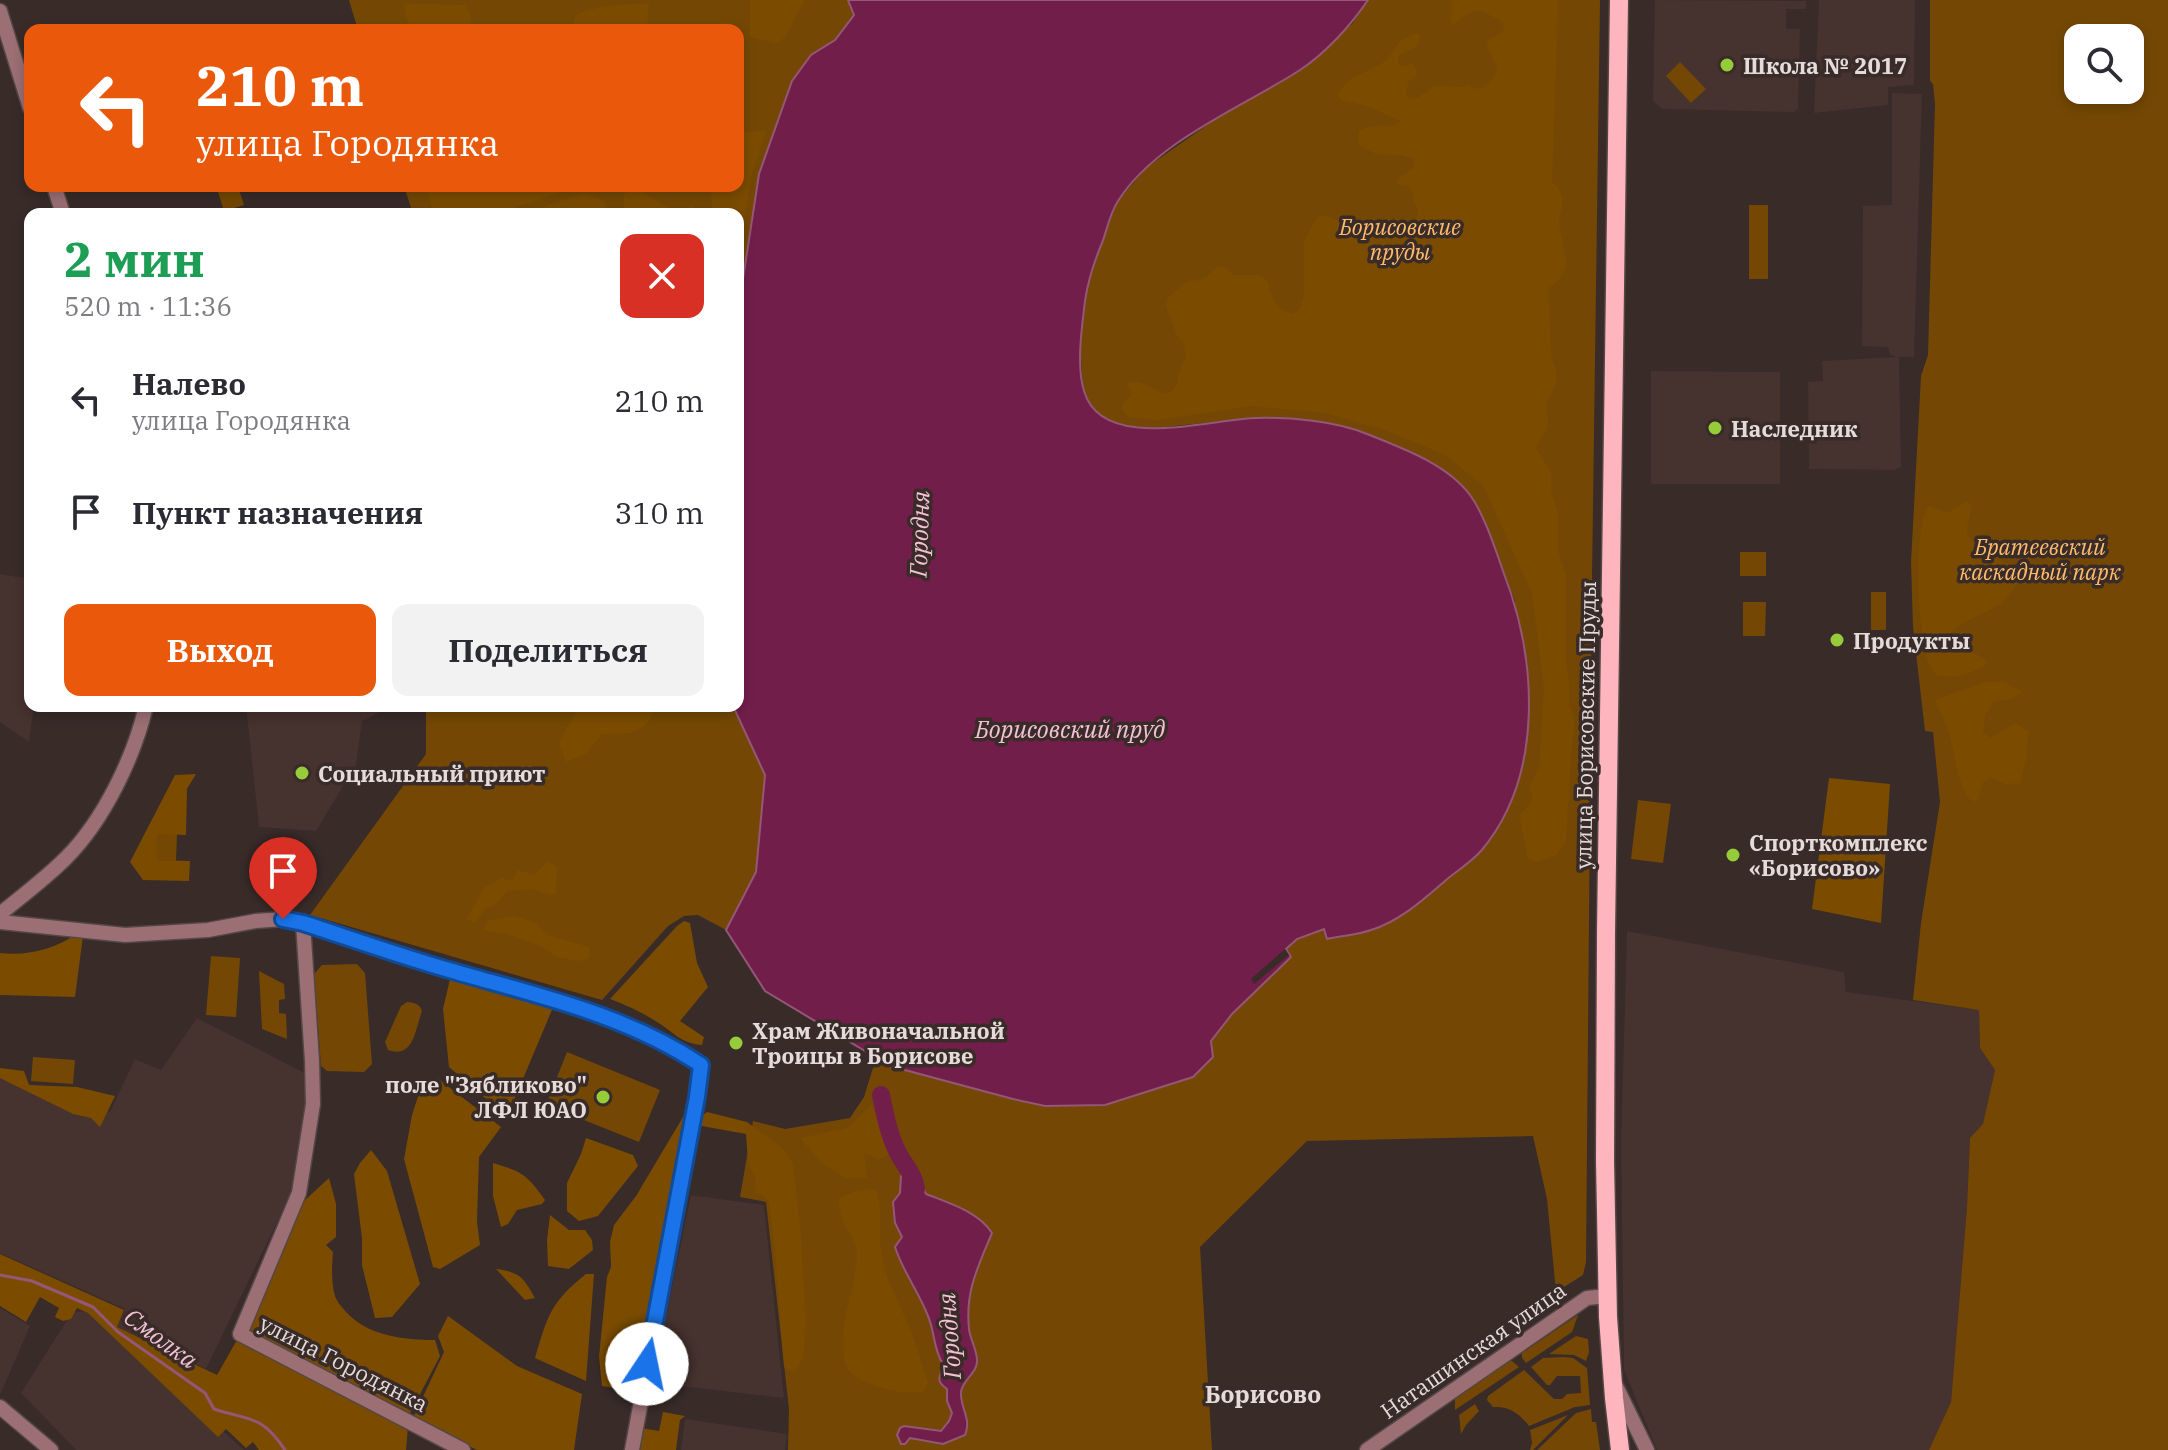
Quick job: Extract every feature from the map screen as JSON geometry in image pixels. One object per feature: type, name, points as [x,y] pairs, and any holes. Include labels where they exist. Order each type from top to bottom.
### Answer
[{"type":"main road","name":"улица Борисовские Пруды","points":[[1619,0],[1605,1161],[1607,1296],[1619,1443]]},
{"type":"street","points":[[0,11],[24,89]]},
{"type":"street","points":[[0,914],[61,863],[84,838],[113,792],[142,726],[145,712]]},
{"type":"street","points":[[0,922],[125,935],[208,930],[283,919],[303,923],[576,1006],[646,1035],[701,1065],[632,1450]]},
{"type":"street","name":"улица Городянка","points":[[303,923],[313,1104],[299,1193],[240,1334],[463,1450]]},
{"type":"street","name":"Наташинская улица","points":[[1367,1450],[1587,1298],[1607,1296]]},
{"type":"street","points":[[1612,1378],[1645,1450]]},
{"type":"street","points":[[0,1407],[51,1450]]},
{"type":"street","points":[[1619,1443],[1629,1435],[1645,1450]]},
{"type":"shaded area","name":"Школа № 2017","points":[[1655,0],[1806,1],[1806,9],[1786,9],[1786,29],[1800,29],[1798,109],[1794,112],[1662,109],[1653,101]]},
{"type":"shaded area","points":[[1819,0],[1915,0],[1914,85],[1888,87],[1888,105],[1814,113]]},
{"type":"shaded area","points":[[1892,93],[1922,94],[1914,357],[1899,357],[1901,467],[1894,470],[1809,469],[1808,382],[1823,381],[1822,361],[1896,357],[1890,355],[1888,347],[1862,346],[1863,206],[1892,205]]},
{"type":"shaded area","name":"Наследник","points":[[1651,371],[1780,372],[1780,484],[1651,484]]},
{"type":"shaded area","points":[[0,574],[24,578],[24,712],[33,712],[29,742],[0,722]]},
{"type":"shaded area","name":"Социальный приют","points":[[247,712],[379,712],[362,721],[356,765],[316,831],[259,827]]},
{"type":"shaded area","points":[[1627,931],[1844,972],[1846,992],[1979,1010],[1980,1048],[1995,1070],[1983,1125],[1970,1138],[1951,1402],[1929,1450],[1657,1450],[1624,1370],[1621,1142]]},
{"type":"shaded area","points":[[197,1018],[305,1073],[307,1104],[293,1189],[206,1369],[117,1327],[125,1309],[0,1253],[0,1074],[110,1112],[135,1059],[161,1070]]},
{"type":"shaded area","points":[[691,1195],[764,1205],[784,1398],[655,1383]]},
{"type":"shaded area","points":[[0,1308],[30,1326],[0,1395]]},
{"type":"shaded area","points":[[90,1311],[244,1450],[76,1450],[21,1393],[72,1312]]},
{"type":"shaded area","points":[[685,1419],[787,1434],[785,1450],[681,1450]]},
{"type":"green space","points":[[349,0],[848,0],[854,15],[835,40],[811,55],[792,81],[759,174],[744,273],[744,208],[411,208],[406,192],[744,192],[744,24],[356,24]]},
{"type":"green space","points":[[750,0],[805,0],[785,37],[777,43],[750,37]]},
{"type":"green space","name":"Борисовские пруды","points":[[1368,0],[1600,0],[1586,1262],[1583,1275],[1556,1292],[1547,1199],[1533,1136],[1307,1141],[1200,1247],[1212,1450],[788,1450],[789,1409],[766,1202],[740,1197],[753,1121],[785,1129],[850,1118],[864,1097],[876,1058],[890,1066],[1045,1106],[1074,1105],[1212,1057],[1211,1041],[1232,1014],[1290,957],[1285,949],[1297,939],[1324,929],[1327,939],[1433,891],[1480,852],[1504,816],[1515,601],[1489,533],[1470,495],[1314,422],[1252,418],[1156,428],[1118,425],[1101,416],[1088,402],[1083,389],[1080,344],[1088,280],[1117,202],[1147,167],[1352,24]]},
{"type":"green space","points":[[1451,0],[1558,0],[1552,182],[1562,198],[1559,215],[1566,263],[1559,279],[1549,288],[1551,354],[1556,382],[1547,403],[1548,427],[1536,448],[1551,473],[1551,491],[1558,514],[1558,552],[1566,575],[1569,705],[1575,721],[1566,841],[1556,855],[1538,862],[1529,860],[1527,856],[1520,818],[1533,797],[1529,788],[1539,767],[1544,688],[1532,593],[1483,485],[1445,455],[1388,431],[1326,413],[1252,406],[1158,420],[1129,417],[1122,410],[1122,404],[1132,395],[1128,386],[1130,382],[1144,384],[1164,394],[1172,391],[1177,383],[1186,356],[1183,342],[1177,335],[1166,306],[1168,298],[1182,285],[1204,279],[1218,266],[1226,268],[1233,275],[1261,275],[1268,282],[1275,302],[1282,310],[1293,314],[1300,309],[1304,296],[1304,241],[1317,218],[1330,217],[1355,230],[1372,228],[1389,219],[1405,226],[1416,222],[1418,208],[1411,190],[1406,184],[1402,186],[1397,183],[1413,168],[1415,159],[1376,154],[1358,144],[1359,131],[1373,126],[1393,126],[1401,121],[1338,97],[1352,79],[1388,59],[1399,43],[1416,33],[1420,36],[1418,46],[1398,59],[1399,64],[1404,66],[1413,64],[1417,72],[1408,82],[1406,96],[1410,99],[1419,97],[1435,86],[1468,85],[1482,89],[1497,72],[1487,41],[1504,31],[1503,22],[1489,14],[1473,11],[1455,24],[1451,22]]},
{"type":"green space","name":"Братеевский каскадный парк","points":[[1930,0],[2168,0],[2168,1450],[1929,1450],[1951,1402],[1970,1138],[1983,1124],[1995,1070],[1980,1048],[1979,1010],[1913,1000],[1921,923],[1940,802],[1933,732],[1925,731],[1913,627],[1911,562],[1921,376],[1928,355],[1933,84],[1930,81]]},
{"type":"green space","points":[[649,4],[647,24],[573,24],[576,15],[612,6]]},
{"type":"green space","points":[[466,5],[472,21],[470,24],[408,24],[404,6]]},
{"type":"green space","points":[[1680,62],[1706,89],[1691,103],[1666,76]]},
{"type":"green space","points":[[766,131],[752,173],[744,221],[744,208],[712,208],[711,192],[744,192],[744,132]]},
{"type":"green space","points":[[218,192],[240,192],[244,205],[223,208]]},
{"type":"green space","points":[[428,192],[562,192],[513,208],[432,208]]},
{"type":"green space","points":[[643,192],[668,208],[624,208],[624,193]]},
{"type":"green space","points":[[584,193],[605,201],[606,208],[540,208]]},
{"type":"green space","points":[[1749,205],[1768,205],[1768,279],[1749,279]]},
{"type":"green space","points":[[1966,502],[1972,505],[1967,528],[1969,538],[1979,549],[2014,568],[2018,581],[2001,602],[1952,631],[1950,642],[1975,653],[1988,663],[1963,675],[1936,675],[1927,658],[1921,626],[1918,580],[1920,536],[1929,506],[1947,513]]},
{"type":"green space","points":[[1740,552],[1766,552],[1766,576],[1740,576]]},
{"type":"green space","points":[[1871,592],[1886,592],[1886,630],[1871,630]]},
{"type":"green space","points":[[1743,602],[1766,602],[1765,636],[1743,636]]},
{"type":"green space","points":[[1986,682],[2004,682],[2022,692],[2014,698],[1994,701],[1985,715],[1983,732],[1990,738],[2016,723],[2028,731],[2027,755],[2020,783],[2006,784],[1991,777],[1983,782],[1977,802],[1969,799],[1964,790],[1948,730],[1935,700]]},
{"type":"green space","points":[[426,712],[736,712],[765,775],[756,872],[726,930],[698,915],[684,916],[668,926],[602,1000],[310,915],[426,754]]},
{"type":"green space","points":[[576,712],[654,712],[647,724],[631,733],[602,734],[586,754],[566,762],[559,742]]},
{"type":"green space","points":[[196,774],[187,789],[186,835],[157,834],[157,860],[190,861],[189,881],[143,880],[130,862],[175,775]]},
{"type":"green space","points":[[1829,778],[1890,784],[1881,923],[1812,909]]},
{"type":"green space","points":[[1638,800],[1671,804],[1663,863],[1631,859]]},
{"type":"green space","points":[[157,834],[177,834],[176,861],[157,860]]},
{"type":"green space","points":[[548,861],[557,867],[556,893],[550,895],[532,889],[507,891],[495,905],[485,909],[476,922],[466,920],[485,887],[501,878],[512,881],[518,870],[534,875]]},
{"type":"green space","points":[[514,916],[534,922],[547,935],[589,947],[590,958],[580,961],[557,957],[541,946],[507,934],[483,930],[487,921]]},
{"type":"green space","points":[[684,921],[690,923],[697,963],[708,987],[680,1021],[704,1037],[702,1045],[683,1040],[646,1015],[610,999]]},
{"type":"green space","points":[[75,935],[83,936],[75,997],[0,995],[0,953],[39,951]]},
{"type":"green space","points":[[211,956],[240,958],[236,1017],[206,1015]]},
{"type":"green space","points":[[357,964],[365,973],[372,1064],[364,1072],[327,1071],[321,1066],[314,974],[322,965]]},
{"type":"green space","points":[[259,971],[284,984],[285,999],[279,1000],[279,1013],[286,1014],[287,1039],[262,1029]]},
{"type":"green space","points":[[450,979],[554,1005],[507,1117],[449,1067],[443,1009]]},
{"type":"green space","points":[[407,1002],[420,1006],[422,1011],[415,1034],[403,1050],[388,1050],[385,1042],[401,1006]]},
{"type":"green space","name":"поле \"Зябликово\" ЛФЛ ЮАО","points":[[567,1052],[660,1090],[639,1142],[546,1105]]},
{"type":"green space","points":[[33,1057],[75,1060],[73,1084],[31,1081]]},
{"type":"green space","points":[[0,1068],[24,1071],[29,1085],[77,1087],[115,1096],[100,1127],[91,1118],[73,1114],[0,1078]]},
{"type":"green space","points":[[437,1078],[501,1127],[479,1157],[477,1222],[480,1245],[440,1269],[433,1267],[404,1159],[412,1115],[423,1081]]},
{"type":"green space","points":[[871,1105],[879,1117],[890,1154],[880,1159],[864,1153],[867,1178],[846,1178],[822,1163],[800,1138],[848,1128]]},
{"type":"green space","points":[[707,1112],[747,1122],[781,1147],[793,1164],[806,1323],[803,1358],[794,1372],[784,1367],[769,1202],[754,1192],[756,1180],[748,1162],[746,1134],[696,1125],[697,1119]]},
{"type":"green space","points":[[688,1114],[635,1391],[602,1386],[599,1357],[614,1225],[636,1196],[683,1117]]},
{"type":"green space","points":[[586,1138],[633,1155],[638,1166],[598,1216],[579,1221],[567,1211],[567,1183]]},
{"type":"green space","points":[[371,1150],[387,1171],[420,1284],[392,1317],[375,1318],[362,1265],[354,1174]]},
{"type":"green space","points":[[493,1163],[524,1176],[545,1200],[542,1204],[517,1210],[508,1224],[501,1227],[493,1196]]},
{"type":"green space","points":[[329,1178],[336,1204],[336,1237],[326,1245],[333,1252],[333,1285],[338,1302],[355,1320],[376,1331],[411,1339],[435,1340],[440,1356],[408,1417],[245,1328],[303,1202]]},
{"type":"green space","points":[[868,1189],[877,1191],[880,1244],[887,1277],[913,1336],[928,1383],[923,1392],[892,1391],[863,1381],[850,1372],[844,1357],[844,1327],[857,1251],[843,1220],[838,1199]]},
{"type":"green space","points":[[550,1215],[569,1230],[585,1230],[592,1240],[593,1250],[569,1269],[548,1266]]},
{"type":"green space","points":[[0,1254],[124,1310],[117,1327],[217,1375],[237,1340],[408,1426],[406,1450],[259,1450],[253,1442],[246,1448],[226,1429],[218,1437],[88,1313],[77,1308],[71,1319],[63,1321],[55,1317],[59,1308],[40,1297],[26,1322],[0,1306]]},
{"type":"green space","points":[[496,1269],[520,1277],[535,1298],[525,1300]]},
{"type":"green space","points":[[586,1274],[594,1274],[586,1381],[535,1358],[543,1331],[557,1302]]},
{"type":"green space","points":[[1578,1315],[1572,1332],[1526,1363],[1522,1353]]},
{"type":"green space","points":[[448,1316],[517,1366],[582,1394],[574,1450],[477,1450],[413,1418],[444,1352],[438,1336]]},
{"type":"green space","points":[[1576,1336],[1588,1339],[1586,1361],[1574,1355],[1549,1354]]},
{"type":"green space","points":[[1543,1358],[1573,1358],[1587,1368],[1590,1405],[1575,1407],[1529,1426],[1513,1411],[1493,1407],[1487,1400],[1488,1396],[1524,1370],[1554,1399],[1581,1393],[1580,1376],[1557,1376],[1547,1385],[1531,1367]]},
{"type":"green space","points":[[1509,1361],[1519,1367],[1455,1410],[1455,1399]]},
{"type":"green space","points":[[1475,1404],[1479,1411],[1461,1434],[1459,1415]]},
{"type":"green space","points":[[1591,1409],[1600,1450],[1537,1450],[1576,1413]]},
{"type":"green space","points":[[663,1412],[685,1416],[680,1420],[676,1450],[639,1450],[641,1428],[659,1431]]},
{"type":"green space","points":[[1568,1415],[1533,1450],[1530,1450],[1530,1430]]},
{"type":"water","name":"Борисовский пруд","points":[[848,0],[1368,0],[1337,38],[1310,63],[1177,143],[1154,160],[1118,201],[1086,293],[1080,358],[1084,391],[1095,410],[1112,422],[1134,427],[1160,428],[1256,418],[1313,421],[1355,430],[1409,451],[1437,466],[1460,484],[1480,512],[1514,605],[1523,641],[1529,715],[1525,752],[1516,787],[1502,821],[1481,851],[1411,909],[1382,926],[1327,939],[1324,929],[1297,939],[1286,949],[1291,957],[1232,1014],[1211,1041],[1213,1057],[1193,1077],[1105,1105],[1045,1106],[890,1066],[765,991],[726,930],[756,872],[765,775],[736,712],[744,712],[744,273],[759,174],[792,81],[811,55],[835,40],[854,15]]},
{"type":"water","points":[[912,1165],[926,1194],[971,1214],[992,1233],[974,1280],[969,1303],[969,1329],[977,1365],[961,1392],[967,1429],[965,1435],[943,1444],[910,1438],[901,1444],[897,1435],[904,1426],[941,1431],[952,1413],[947,1401],[947,1389],[939,1381],[943,1364],[930,1322],[895,1247],[902,1237],[895,1223],[893,1202],[900,1193],[901,1176]]},
{"type":"pier","points":[[1285,949],[1289,955],[1254,984],[1251,979]]},
{"type":"waterway","name":"Городня","points":[[881,1095],[892,1139],[916,1189]]},
{"type":"waterway","name":"Смолка","points":[[0,1275],[32,1281],[93,1307],[118,1332],[205,1393],[214,1409],[262,1425],[285,1450]]},
{"type":"place","name":"Школа № 2017","points":[[1727,65]]},
{"type":"place","name":"Наследник","points":[[1715,428]]},
{"type":"place","name":"Продукты","points":[[1837,640]]},
{"type":"place","name":"Социальный приют","points":[[302,773]]},
{"type":"place","name":"Спорткомплекс «Борисово»","points":[[1733,855]]},
{"type":"place","name":"Храм Живоначальной Троицы в Борисове","points":[[736,1043]]},
{"type":"place","name":"поле \"Зябликово\" ЛФЛ ЮАО","points":[[603,1097]]},
{"type":"district","name":"Борисово","points":[[1263,1394]]},
{"type":"route","points":[[283,919],[588,1010],[646,1035],[701,1065],[647,1364]]}]
